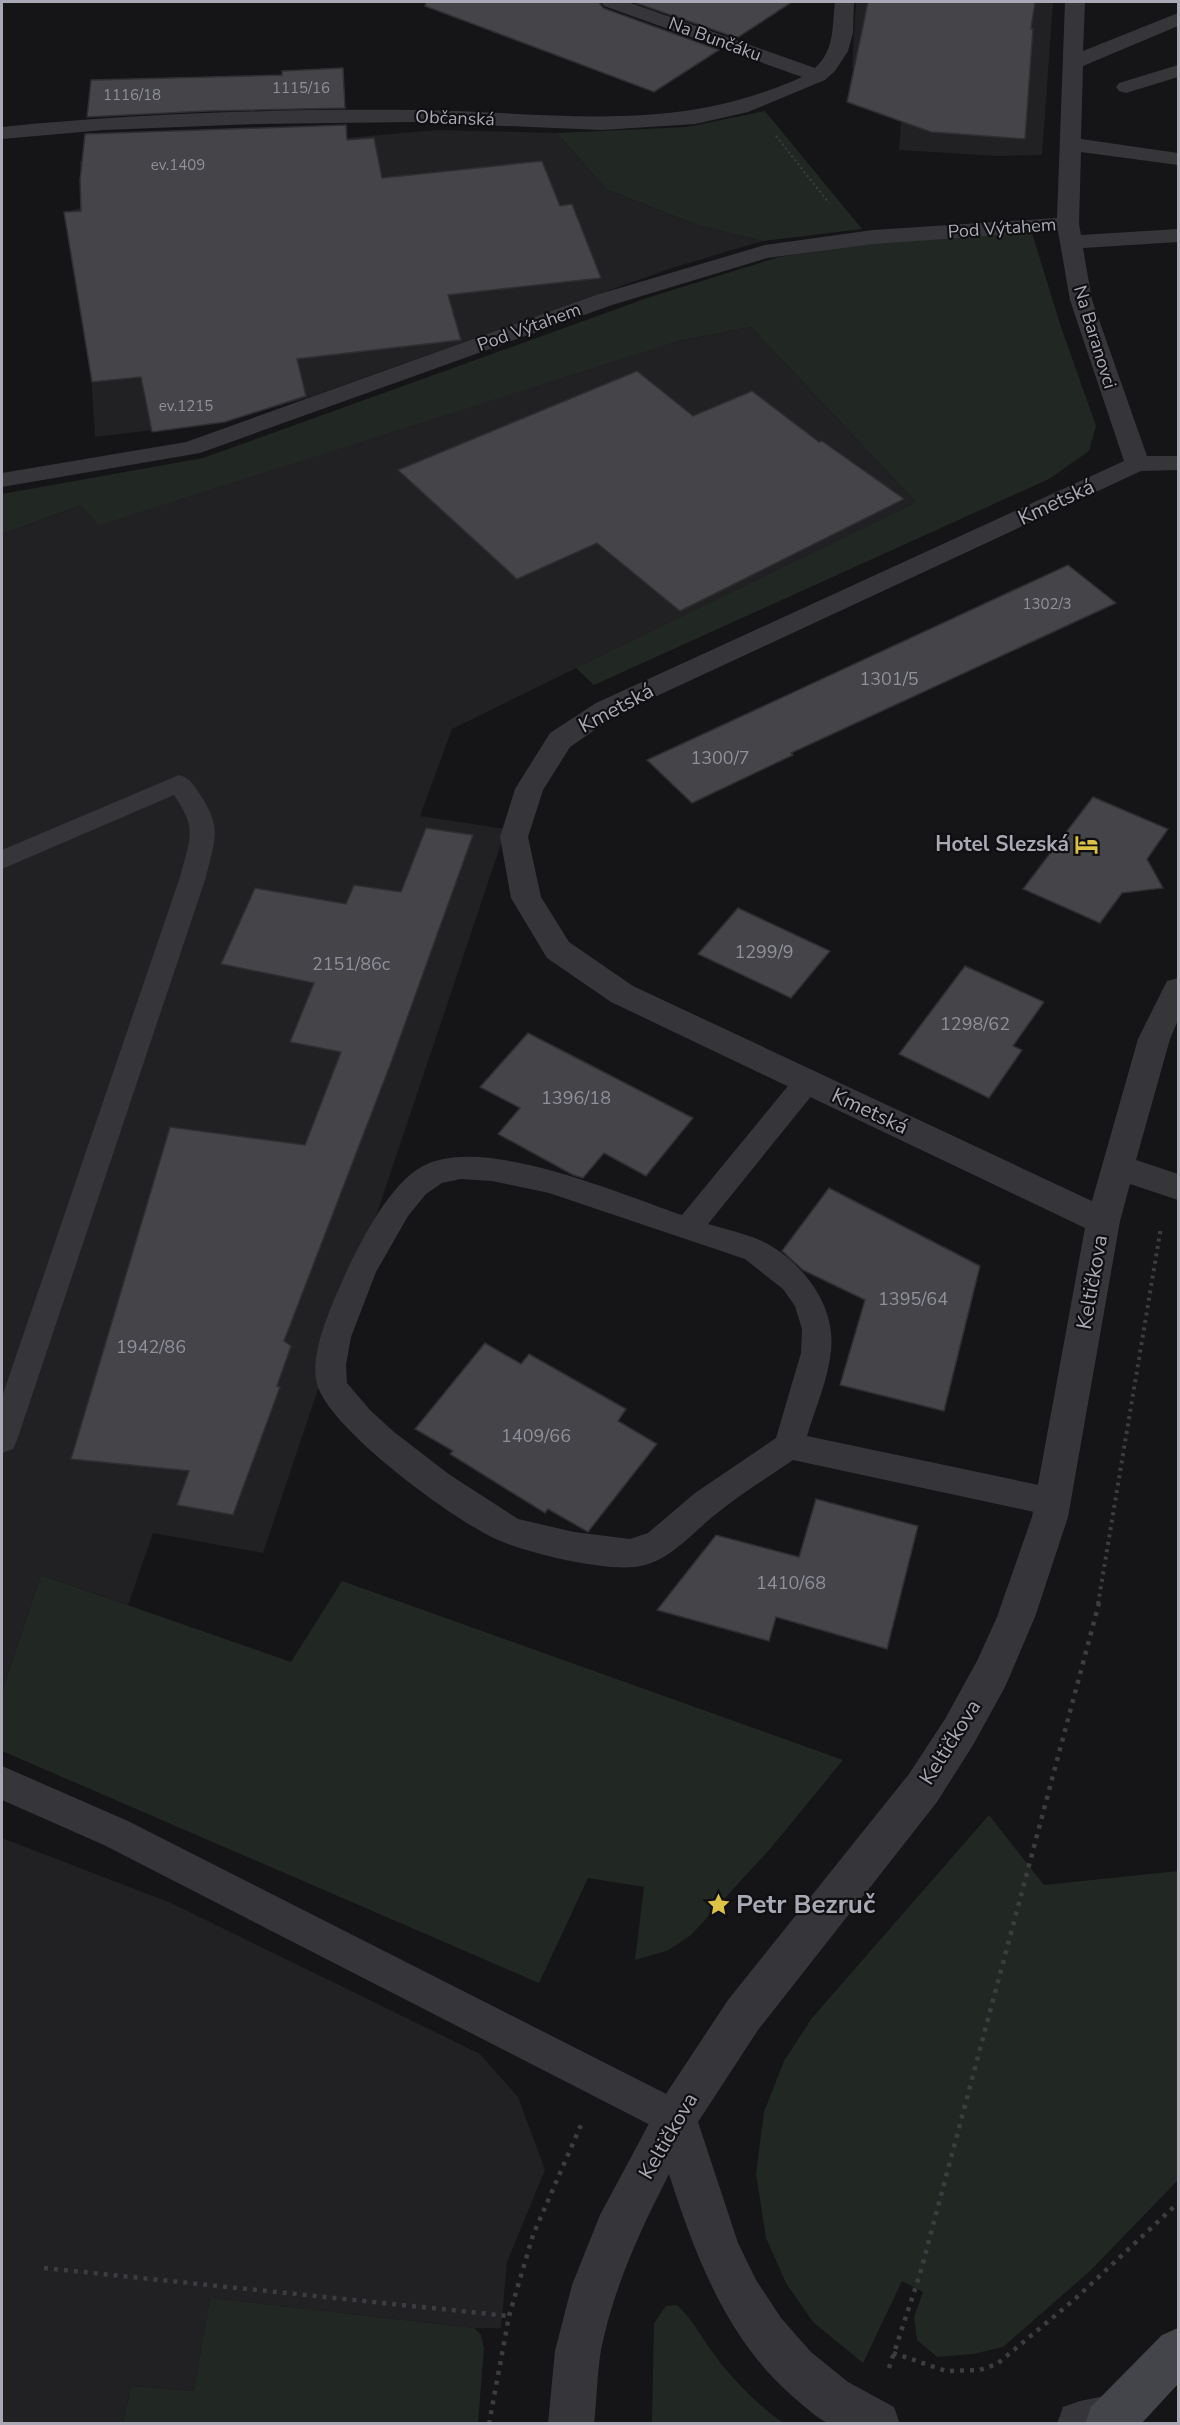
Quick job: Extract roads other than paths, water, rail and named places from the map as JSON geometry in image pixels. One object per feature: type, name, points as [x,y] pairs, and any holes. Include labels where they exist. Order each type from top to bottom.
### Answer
[{"type":"street","name":"Na Bunčáku","points":[[611,2],[818,76]]},
{"type":"street","name":"Občanská","points":[[2,133],[95,125],[380,117],[635,124],[682,120],[764,101],[818,76],[842,50],[844,2]]},
{"type":"street","name":"Na Baranovci","points":[[1075,2],[1069,144],[1069,233],[1081,300],[1137,464]]},
{"type":"street","points":[[1072,63],[1179,19]]},
{"type":"street","points":[[1125,87],[1179,71]]},
{"type":"street","points":[[1069,144],[1179,159]]},
{"type":"street","name":"Pod Výtahem","points":[[2,480],[191,448],[604,300],[765,252],[857,239],[1069,233],[1179,235]]},
{"type":"street","name":"Kmetská","points":[[1103,1221],[622,994],[558,950],[526,898],[514,837],[529,789],[560,740],[606,709],[1137,464],[1179,463]]},
{"type":"street","name":"Keltičkova","points":[[571,2424],[578,2351],[595,2285],[616,2232],[675,2118],[743,2015],[882,1843],[923,1788],[959,1732],[992,1674],[1036,1564],[1053,1502],[1103,1221],[1154,1039],[1179,989]]},
{"type":"street","points":[[1117,1167],[1174,1185]]},
{"type":"street","points":[[675,2118],[689,2167],[724,2266],[743,2304],[767,2341],[801,2376],[836,2402],[876,2423]]},
{"type":"street","points":[[1101,2421],[1179,2351]]},
{"type":"lane","points":[[2,860],[179,783],[201,815],[204,831],[194,877],[2,1440]]},
{"type":"lane","points":[[688,1228],[807,1082]]},
{"type":"lane","points":[[482,1170],[516,1174],[550,1182],[755,1251],[792,1280],[808,1302],[817,1329],[816,1353],[789,1446],[707,1503],[659,1543],[640,1553],[609,1554],[509,1530],[470,1509],[356,1417],[337,1396],[331,1382],[331,1355],[355,1283],[406,1195],[420,1180],[435,1173],[482,1170]]},
{"type":"lane","points":[[789,1446],[1053,1502]]},
{"type":"lane","points":[[2,1782],[116,1833],[675,2118]]},
{"type":"place","name":"Hotel Slezská","points":[[1087,844]]},
{"type":"place","name":"Petr Bezruč","points":[[718,1904]]}]
